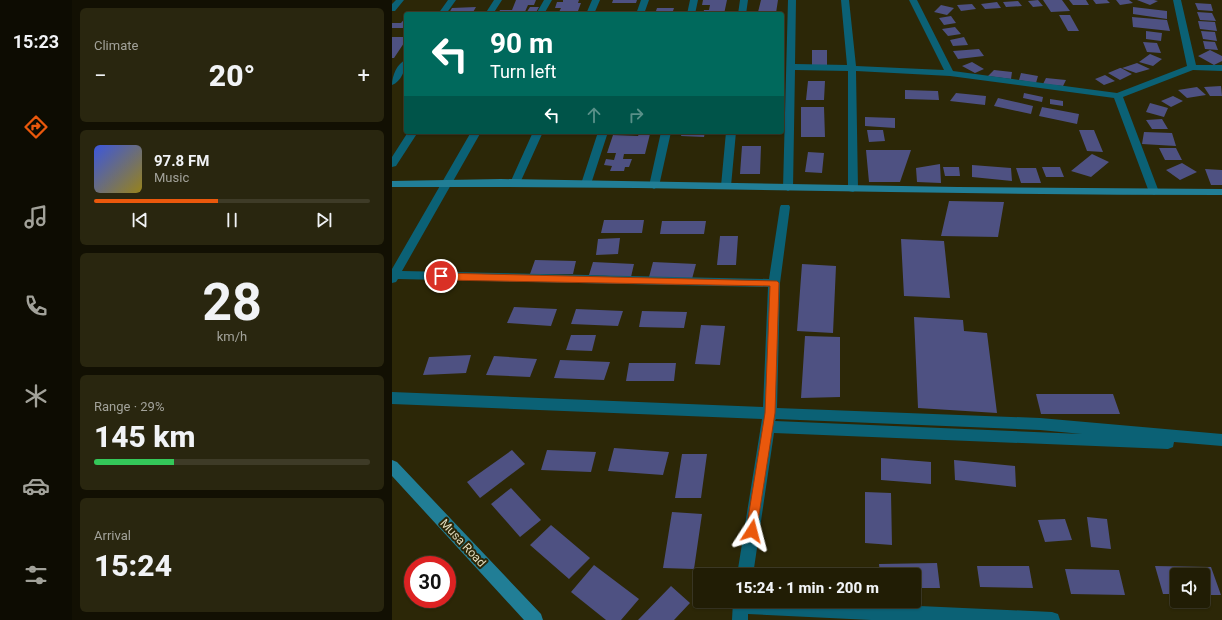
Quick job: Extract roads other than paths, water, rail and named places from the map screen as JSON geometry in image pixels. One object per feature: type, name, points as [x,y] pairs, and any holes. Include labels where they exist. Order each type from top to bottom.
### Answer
[{"type":"street","points":[[392,1],[400,0]]},
{"type":"street","points":[[392,9],[400,0]]},
{"type":"street","points":[[443,12],[452,0]]},
{"type":"street","points":[[490,12],[498,0]]},
{"type":"street","points":[[541,12],[548,0]]},
{"type":"street","points":[[591,12],[596,0]]},
{"type":"street","points":[[641,12],[645,0]]},
{"type":"street","points":[[691,12],[694,0]]},
{"type":"street","points":[[742,12],[744,0]]},
{"type":"street","points":[[788,188],[792,0]]},
{"type":"street","points":[[845,0],[852,68],[852,190]]},
{"type":"street","points":[[913,0],[950,73]]},
{"type":"street","points":[[1177,0],[1192,67]]},
{"type":"street","points":[[392,82],[404,66]]},
{"type":"street","points":[[791,67],[852,68],[950,73],[1118,96],[1192,67],[1222,68]]},
{"type":"street","points":[[1118,96],[1154,192]]},
{"type":"street","points":[[392,164],[412,134]]},
{"type":"street","points":[[475,134],[393,277],[774,283]]},
{"type":"street","points":[[515,183],[537,134]]},
{"type":"street","points":[[586,184],[602,134]]},
{"type":"street","points":[[654,186],[666,134]]},
{"type":"street","points":[[726,186],[731,134]]},
{"type":"street","points":[[392,184],[515,183],[726,186],[852,190],[1222,192]]},
{"type":"street","points":[[746,568],[769,420],[774,283],[785,208]]},
{"type":"street","points":[[392,398],[1222,445]]},
{"type":"street","points":[[769,420],[1040,424],[1222,440]]},
{"type":"street","name":"Musa Road","points":[[392,466],[535,620]]},
{"type":"street","points":[[740,609],[1052,620]]}]
